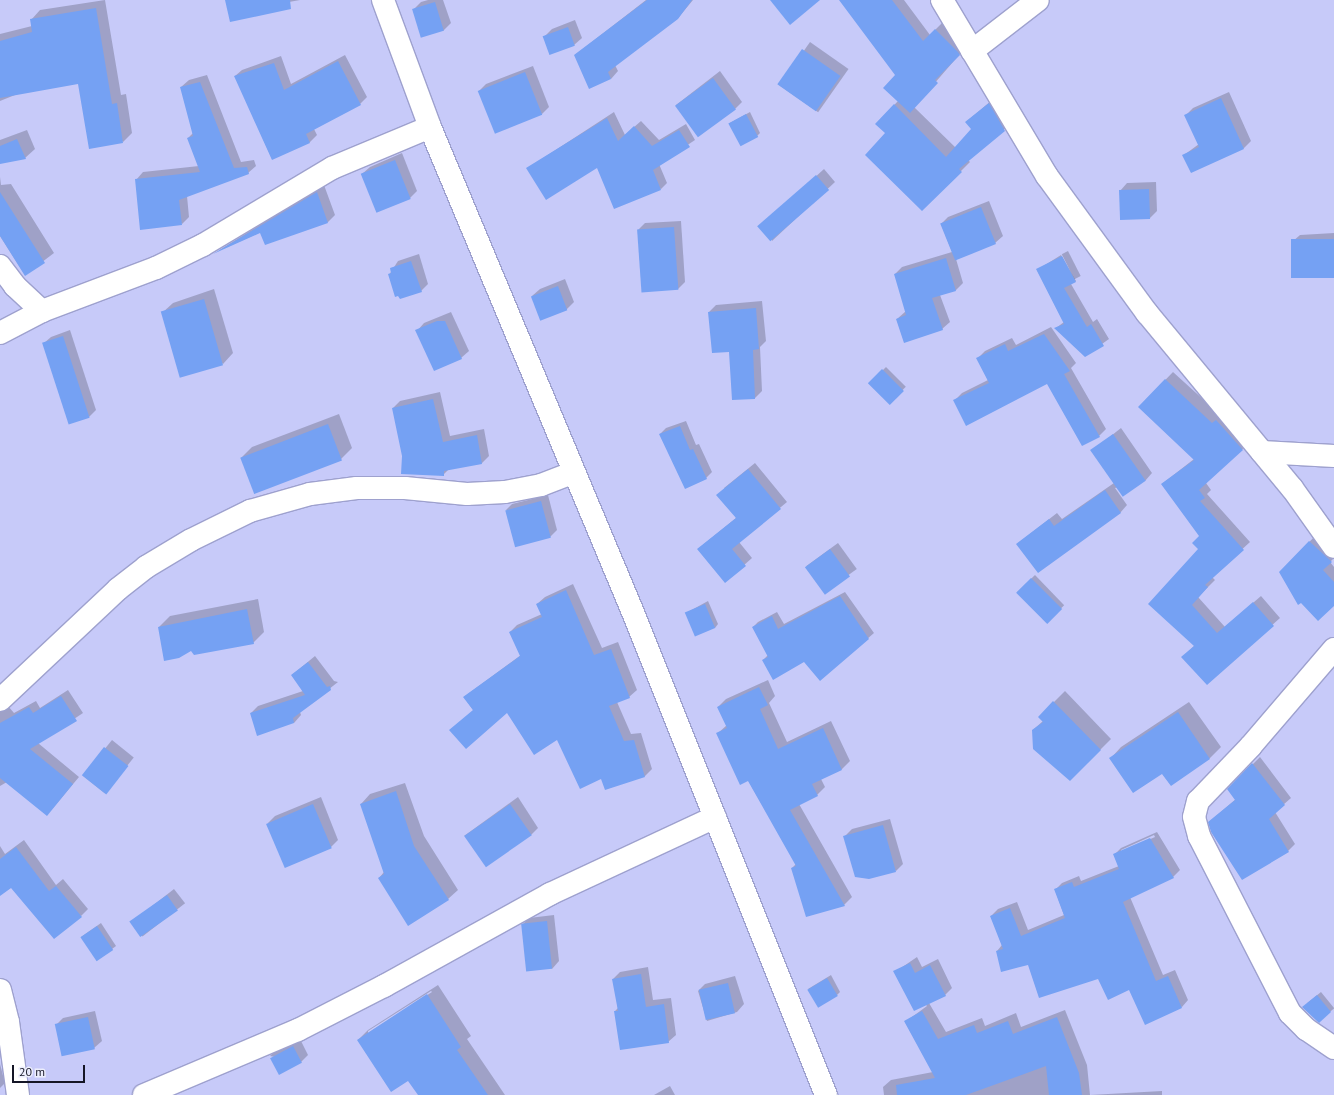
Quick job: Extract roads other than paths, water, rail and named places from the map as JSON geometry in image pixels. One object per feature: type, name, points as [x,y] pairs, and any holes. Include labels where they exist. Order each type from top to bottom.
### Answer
[{"type":"street","points":[[383,0],[430,127],[715,817],[826,1095]]},
{"type":"street","points":[[942,0],[1056,188],[1147,313],[1262,452],[1334,547]]},
{"type":"street","points":[[972,51],[1038,0]]},
{"type":"street","points":[[0,333],[42,311],[156,268],[203,245],[332,168],[430,127]]},
{"type":"street","points":[[0,266],[15,286],[42,311]]},
{"type":"street","points":[[1262,452],[1334,456]]},
{"type":"street","points":[[0,700],[118,590],[146,567],[191,540],[250,511],[310,494],[357,488],[405,488],[466,494],[505,492],[541,485],[573,473]]},
{"type":"street","points":[[1334,649],[1251,746],[1198,801],[1194,817],[1199,836],[1290,1013],[1306,1029],[1334,1048]]},
{"type":"street","points":[[144,1095],[298,1030],[384,986],[550,894],[715,817]]},
{"type":"street","points":[[0,990],[8,1022],[18,1095]]}]
